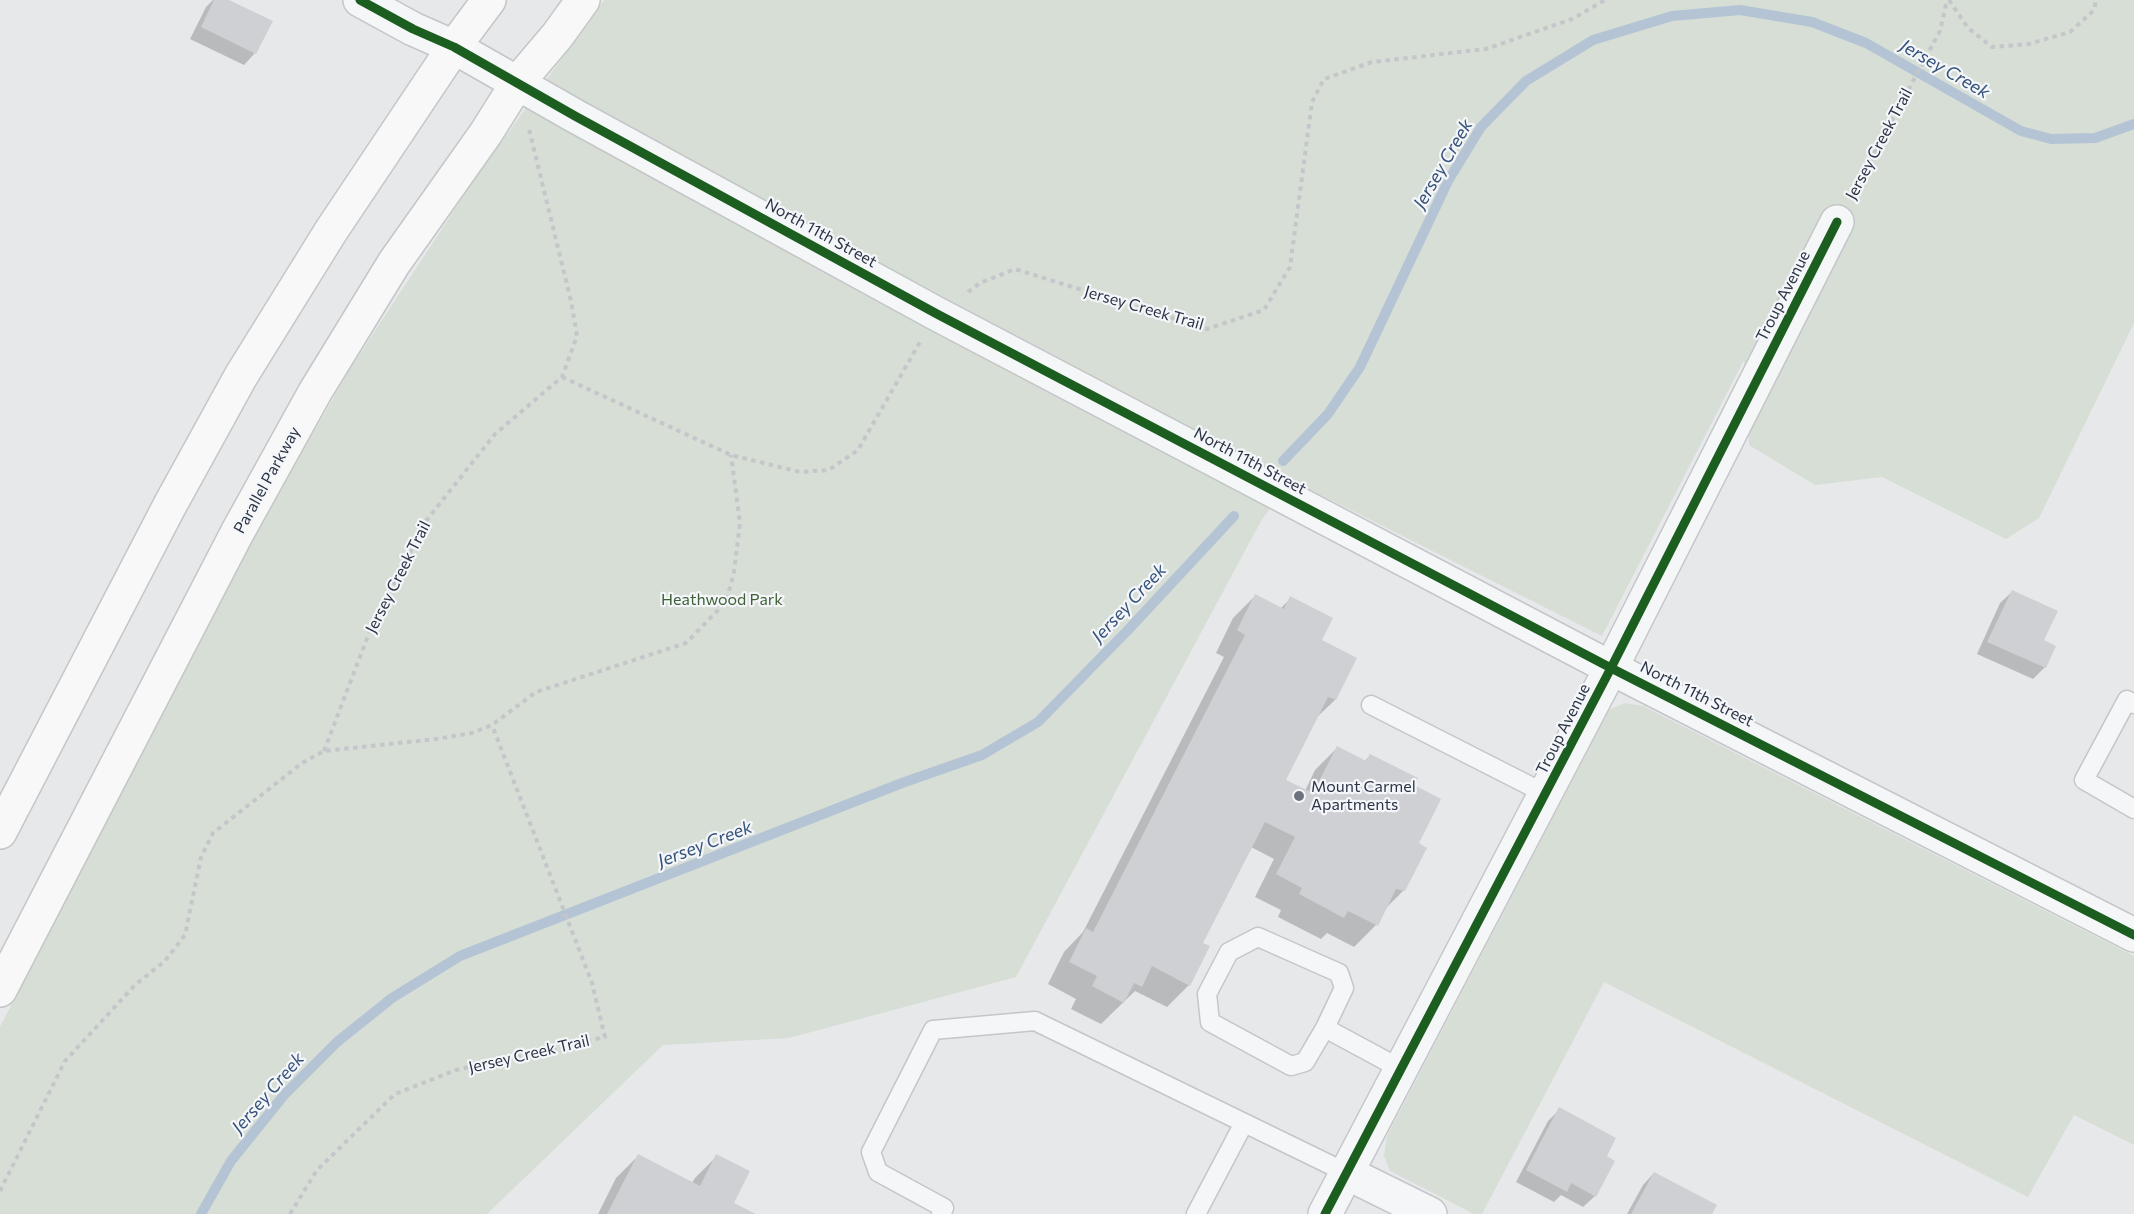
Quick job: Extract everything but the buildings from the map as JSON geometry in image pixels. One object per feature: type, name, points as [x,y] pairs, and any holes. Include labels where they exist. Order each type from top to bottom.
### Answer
[{"type":"main road","points":[[0,832],[170,505],[242,376],[331,231],[454,47],[489,0]]},
{"type":"main road","name":"Parallel Parkway","points":[[0,990],[237,533],[315,392],[394,263],[486,133],[518,82],[557,36],[583,0]]},
{"type":"street","name":"North 11th Street","points":[[360,0],[413,29],[454,47],[575,116],[937,314],[1611,668],[2134,935]]},
{"type":"street","name":"Troup Avenue","points":[[1325,1214],[1546,794],[1837,222]]},
{"type":"street","points":[[1347,1173],[1430,1214]]},
{"type":"lane","points":[[2134,704],[2127,700],[2084,780],[2134,809]]},
{"type":"lane","points":[[1371,705],[1546,794]]},
{"type":"lane","points":[[1258,937],[1339,973],[1344,988],[1325,1028],[1305,1062],[1291,1066],[1210,1022],[1207,994],[1229,952],[1258,937]]},
{"type":"lane","points":[[947,1212],[878,1172],[871,1152],[933,1030],[1035,1021],[1347,1173]]},
{"type":"lane","points":[[1325,1028],[1401,1069]]},
{"type":"lane","points":[[1196,1214],[1244,1123]]},
{"type":"path","points":[[0,1191],[65,1061],[135,985],[165,962],[185,935],[201,857],[213,833],[302,763],[324,751],[472,733],[492,725],[537,692],[686,643],[726,602],[734,572],[740,523],[731,454]]},
{"type":"green space","name":"Heathwood Park","points":[[604,0],[2134,0],[2134,323],[2039,518],[2006,539],[1882,477],[1815,485],[1749,445],[1744,360],[1602,636],[1291,480],[1261,521],[1016,977],[789,1038],[663,1045],[487,1214],[0,1214],[0,1027],[255,533],[352,366],[472,183]]},
{"type":"green space","points":[[1625,703],[1643,706],[2134,956],[2134,1145],[2074,1115],[2028,1197],[1604,982],[1482,1214],[1474,1214],[1390,1171],[1384,1156],[1387,1136],[1609,710]]},
{"type":"waterway","name":"Jersey Creek","points":[[1283,461],[1328,414],[1360,367],[1448,181],[1481,127],[1526,81],[1593,40],[1672,16],[1740,10],[1812,22],[1866,43],[2021,131],[2051,139],[2095,138],[2134,124]]},
{"type":"waterway","name":"Jersey Creek","points":[[201,1214],[231,1161],[284,1095],[337,1042],[392,998],[460,956],[902,783],[982,755],[1038,722],[1234,516]]},
{"type":"cycle path","points":[[360,0],[413,29],[454,47],[575,116],[937,314],[1611,668],[2134,935]]},
{"type":"cycle path","points":[[1325,1214],[1611,668],[1837,222]]},
{"type":"place","name":"Mount Carmel Apartments","points":[[1299,796]]}]
